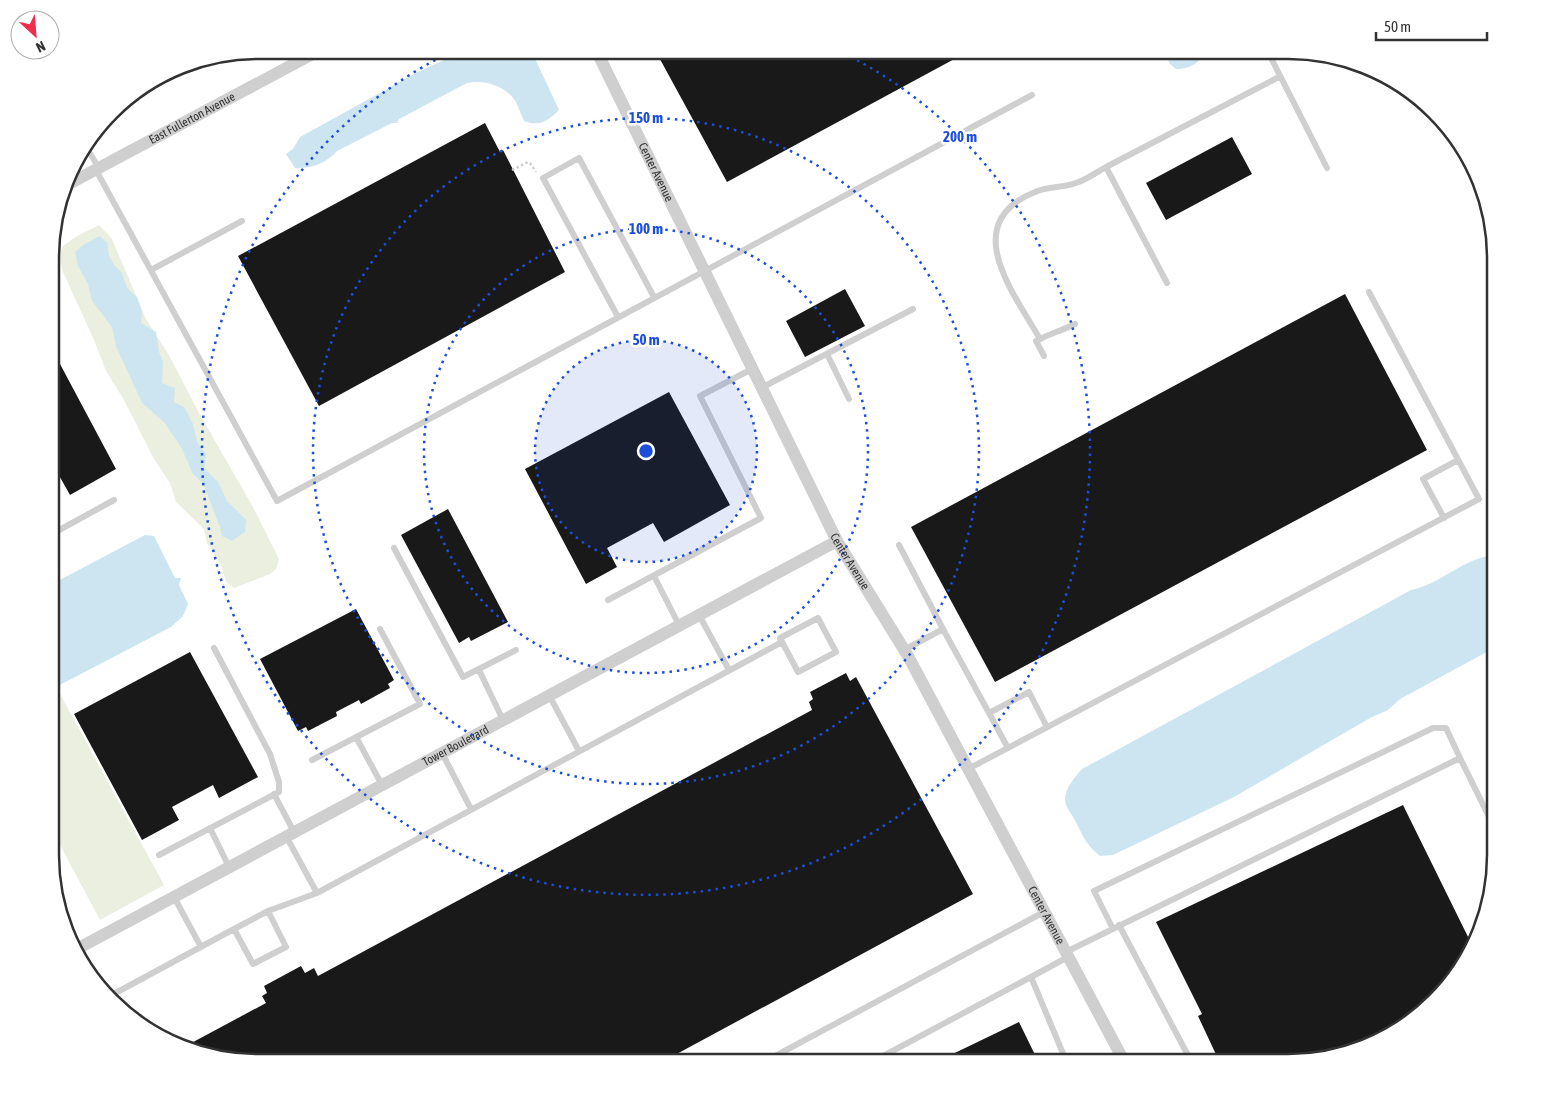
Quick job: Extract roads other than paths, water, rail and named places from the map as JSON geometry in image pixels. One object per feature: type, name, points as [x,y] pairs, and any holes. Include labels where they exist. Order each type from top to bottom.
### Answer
[{"type":"street","name":"East Fullerton Avenue","points":[[74,181],[303,59]]},
{"type":"street","name":"Center Avenue","points":[[600,59],[836,541],[904,650],[1120,1054]]},
{"type":"street","name":"Tower Boulevard","points":[[81,947],[836,541]]},
{"type":"lane","points":[[1271,59],[1327,168]]},
{"type":"lane","points":[[1040,339],[1015,296],[997,255],[996,226],[1008,208],[1034,192],[1076,184],[1280,77]]},
{"type":"lane","points":[[89,152],[150,270],[277,501],[1032,95]]},
{"type":"lane","points":[[618,317],[542,178],[579,158],[654,298]]},
{"type":"lane","points":[[1106,167],[1167,283]]},
{"type":"lane","points":[[150,270],[242,221]]},
{"type":"lane","points":[[968,769],[1479,499],[1369,292]]},
{"type":"lane","points":[[761,388],[913,310]]},
{"type":"lane","points":[[1044,356],[1036,341],[1075,324]]},
{"type":"lane","points":[[827,354],[849,399]]},
{"type":"lane","points":[[608,600],[760,518],[700,396],[752,369]]},
{"type":"lane","points":[[1444,518],[1423,479],[1458,460]]},
{"type":"lane","points":[[59,530],[114,500]]},
{"type":"lane","points":[[899,545],[1008,748]]},
{"type":"lane","points":[[394,548],[463,677],[516,650]]},
{"type":"lane","points":[[654,576],[679,625]]},
{"type":"lane","points":[[699,615],[729,670]]},
{"type":"lane","points":[[818,618],[836,652],[798,672],[782,642],[780,638],[818,618]]},
{"type":"lane","points":[[312,760],[420,704],[380,629]]},
{"type":"lane","points":[[904,650],[943,630]]},
{"type":"lane","points":[[115,993],[268,911],[317,893],[782,642]]},
{"type":"lane","points":[[159,855],[278,792],[279,782],[270,754],[214,648]]},
{"type":"lane","points":[[478,670],[503,720]]},
{"type":"lane","points":[[989,713],[1029,692],[1047,727]]},
{"type":"lane","points":[[549,695],[579,751]]},
{"type":"lane","points":[[1187,1054],[1094,891],[1433,728],[1446,728],[1487,813]]},
{"type":"lane","points":[[356,737],[382,785]]},
{"type":"lane","points":[[442,753],[471,810]]},
{"type":"lane","points":[[887,1054],[1031,977],[1067,954],[1116,927],[1460,758]]},
{"type":"lane","points":[[274,794],[317,893]]},
{"type":"lane","points":[[210,828],[229,867]]},
{"type":"lane","points":[[174,897],[201,947]]},
{"type":"lane","points":[[234,929],[253,964],[286,947],[268,911]]},
{"type":"lane","points":[[779,1054],[1044,912]]},
{"type":"lane","points":[[1031,977],[1063,1054]]},
{"type":"water","points":[[446,59],[535,59],[559,110],[543,122],[529,123],[524,121],[512,96],[501,88],[488,83],[467,83],[399,119],[397,123],[392,123],[337,151],[328,159],[318,164],[295,168],[286,154],[293,149],[300,137],[418,72]]},
{"type":"water","points":[[1168,59],[1200,59],[1186,68],[1176,69]]},
{"type":"water","points":[[100,236],[107,243],[109,256],[122,273],[127,288],[137,297],[142,311],[141,323],[156,332],[159,352],[163,362],[162,383],[175,388],[174,402],[184,407],[193,424],[197,442],[206,454],[204,468],[218,482],[227,501],[246,520],[245,532],[232,541],[222,536],[203,483],[193,474],[181,447],[164,422],[142,403],[116,346],[112,327],[92,301],[88,284],[78,266],[75,252],[83,245]]},
{"type":"water","points":[[145,535],[154,536],[175,578],[181,578],[179,585],[188,604],[183,616],[171,627],[59,685],[59,580]]},
{"type":"water","points":[[1487,556],[1487,652],[1400,699],[1388,710],[1370,718],[1234,797],[1113,855],[1100,856],[1086,842],[1065,802],[1069,786],[1082,769],[1411,590],[1432,583],[1461,566]]}]
